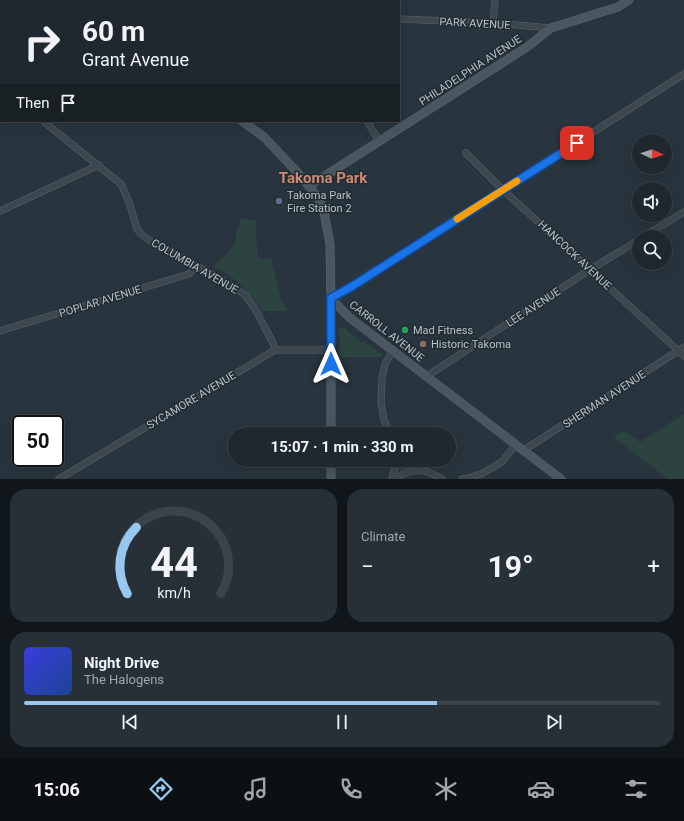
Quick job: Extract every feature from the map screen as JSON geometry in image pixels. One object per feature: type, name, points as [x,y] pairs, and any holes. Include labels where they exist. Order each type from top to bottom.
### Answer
[{"type":"main road","name":"PHILADELPHIA AVENUE","points":[[309,186],[527,47],[551,28],[618,7],[629,0]]},
{"type":"main road","points":[[243,122],[264,137],[297,172],[318,197],[324,212],[330,239],[331,427]]},
{"type":"main road","name":"CARROLL AVENUE","points":[[331,298],[350,318],[561,479]]},
{"type":"main road","points":[[331,467],[331,479]]},
{"type":"street","points":[[494,0],[494,23]]},
{"type":"street","name":"PARK AVENUE","points":[[400,18],[494,23],[551,28]]},
{"type":"street","points":[[331,298],[351,287],[684,74]]},
{"type":"street","name":"COLUMBIA AVENUE","points":[[45,122],[121,184],[129,202],[137,229],[142,235],[230,284],[245,295],[255,309],[273,343],[275,350]]},
{"type":"street","points":[[367,122],[379,141]]},
{"type":"street","name":"HANCOCK AVENUE","points":[[466,153],[503,190],[681,349],[684,356]]},
{"type":"street","points":[[0,211],[99,165]]},
{"type":"street","points":[[654,230],[684,212]]},
{"type":"street","name":"LEE AVENUE","points":[[427,376],[591,269],[632,244]]},
{"type":"street","name":"POPLAR AVENUE","points":[[0,331],[188,274],[197,266]]},
{"type":"street","name":"SHERMAN AVENUE","points":[[524,450],[681,349]]},
{"type":"street","points":[[275,350],[331,350]]},
{"type":"street","name":"SYCAMORE AVENUE","points":[[59,479],[275,350]]},
{"type":"street","points":[[387,427],[384,420],[381,401],[382,378],[385,364],[393,350]]},
{"type":"street","points":[[462,479],[483,473],[502,462],[515,445]]},
{"type":"street","points":[[392,479],[395,467]]},
{"type":"street","points":[[420,467],[424,471],[442,479]]},
{"type":"street","points":[[396,479],[399,476],[409,472],[424,471]]},
{"type":"green space","points":[[241,219],[257,220],[256,235],[258,258],[271,259],[282,303],[288,309],[284,311],[262,311],[252,297],[240,285],[228,275],[213,266],[224,257],[235,244],[237,229]]},
{"type":"green space","points":[[341,328],[345,328],[361,342],[365,342],[382,354],[381,357],[339,357],[339,330]]},
{"type":"green space","points":[[684,414],[684,479],[668,479],[613,437],[624,431],[640,442]]},
{"type":"green space","points":[[399,467],[414,467],[400,472]]},
{"type":"slow traffic","points":[[457,219],[517,181]]},
{"type":"place","name":"Takoma Park Fire Station 2","points":[[279,201]]},
{"type":"place","name":"Mad Fitness","points":[[405,330]]},
{"type":"place","name":"Historic Takoma","points":[[423,344]]},
{"type":"district","name":"Takoma Park","points":[[323,178]]},
{"type":"route","points":[[331,364],[331,298],[351,287],[577,143]]}]
